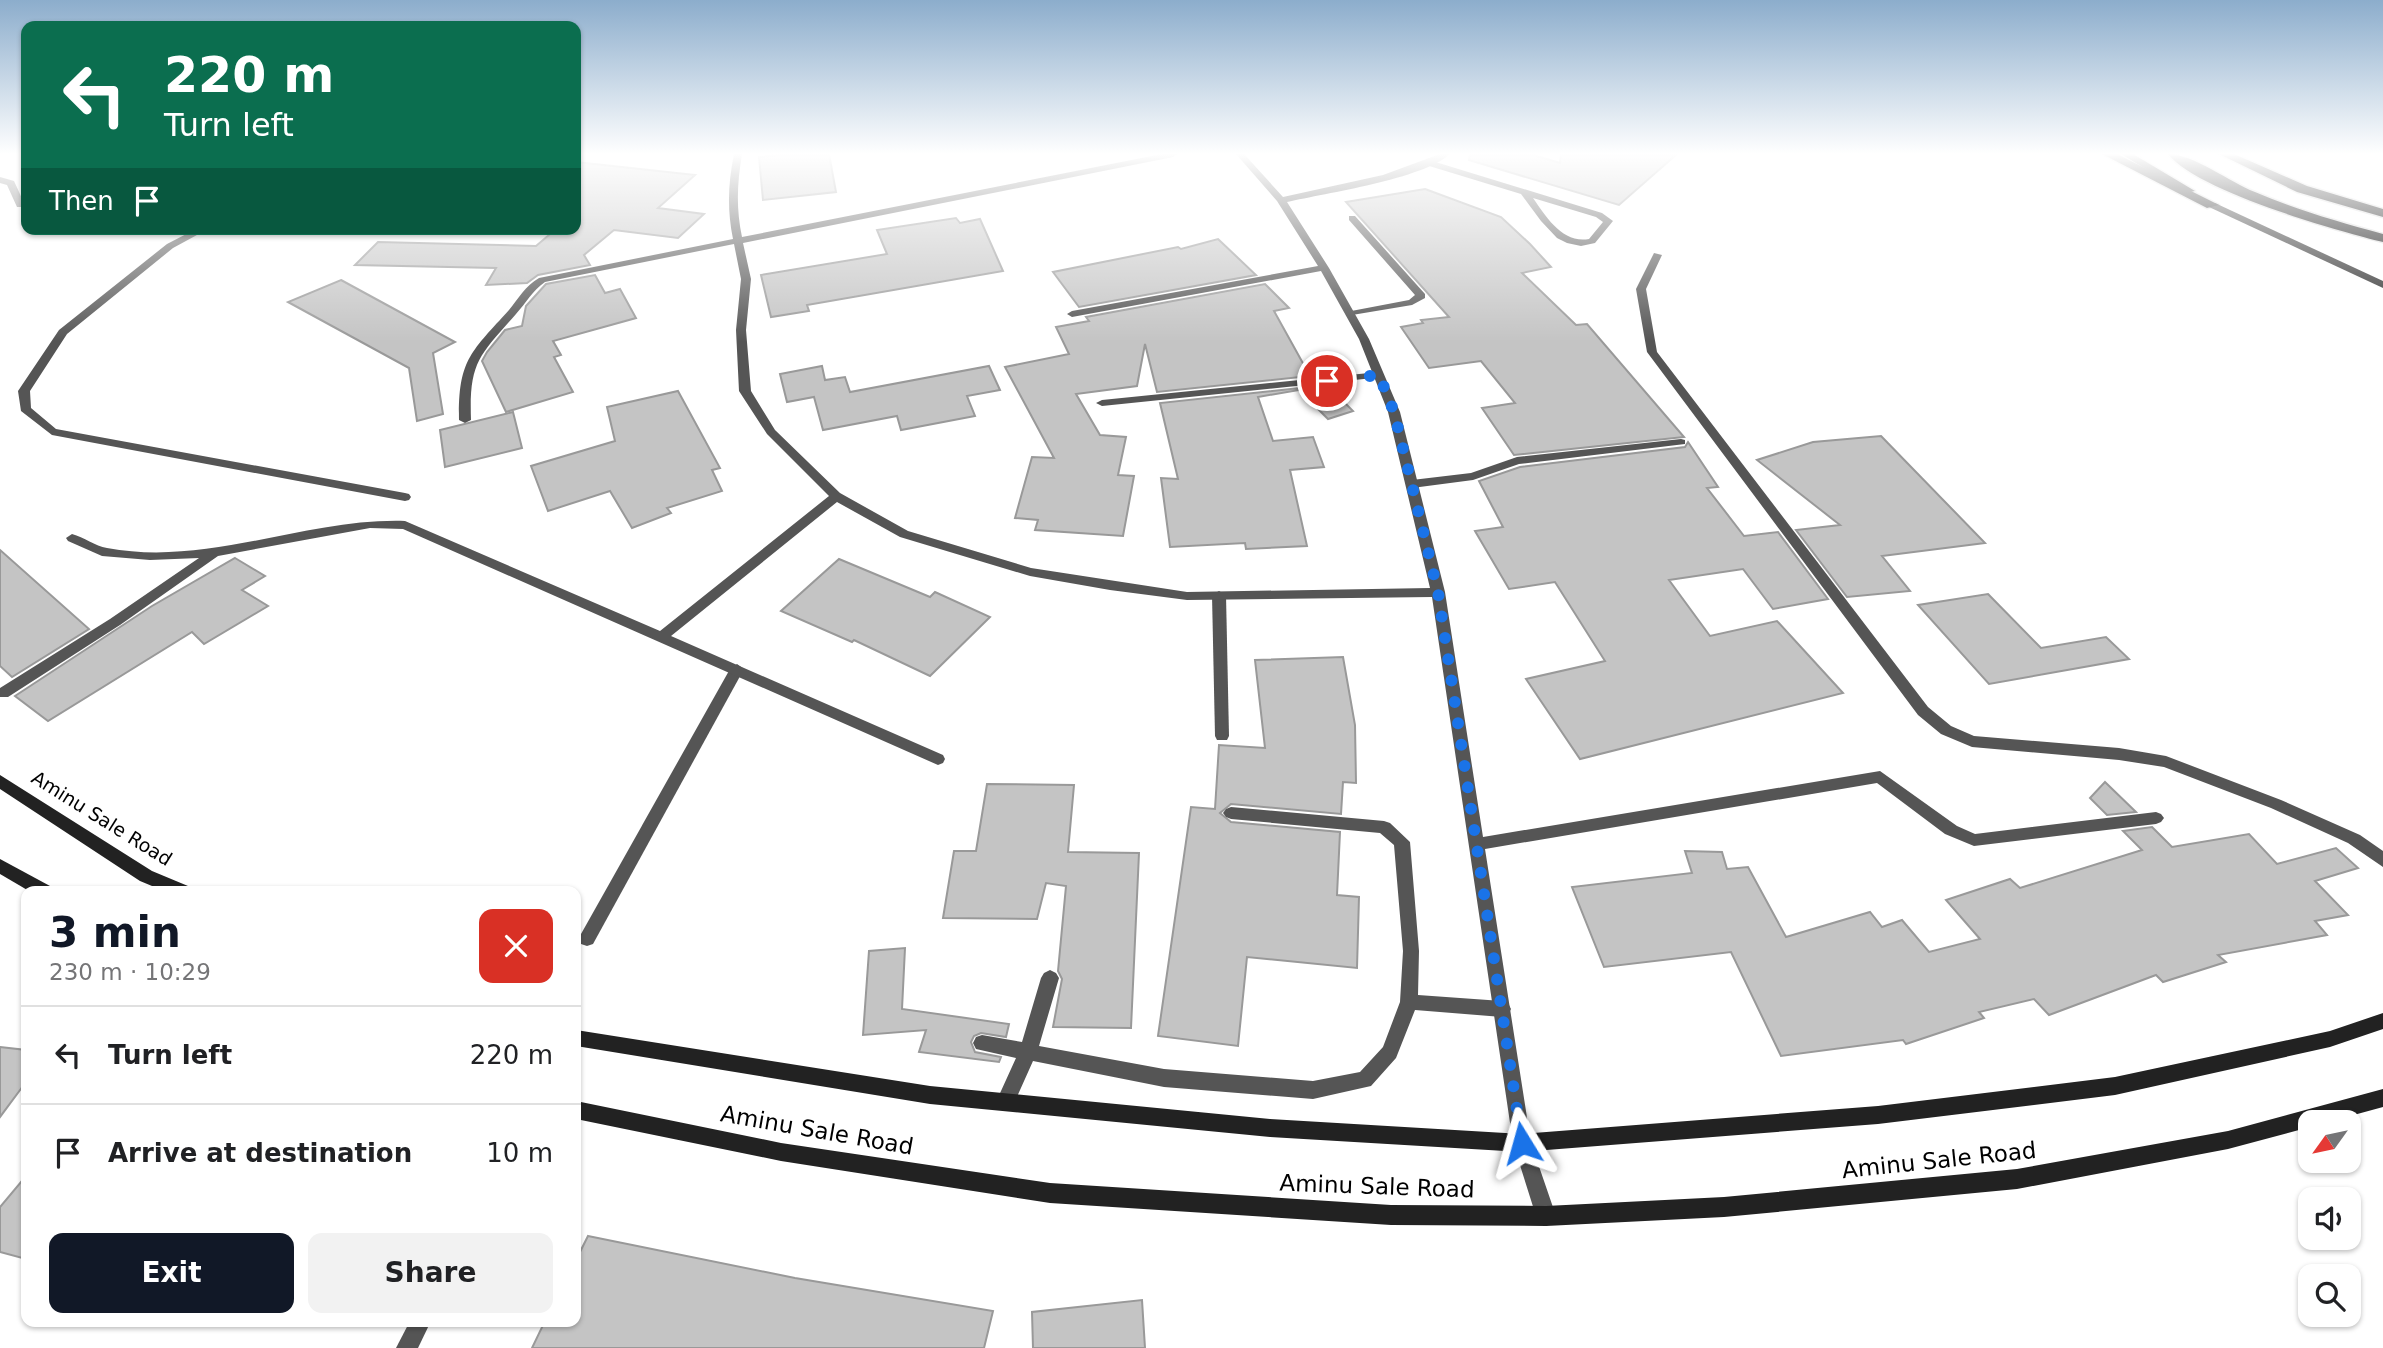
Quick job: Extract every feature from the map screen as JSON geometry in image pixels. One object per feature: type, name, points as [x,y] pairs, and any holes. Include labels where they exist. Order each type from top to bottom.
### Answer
[{"type":"highway","points":[[2318,217],[2383,238]]},
{"type":"street","points":[[733,217],[746,279],[741,349],[745,391],[771,432],[836,496],[904,534],[1030,572],[1187,596],[1438,592]]},
{"type":"street","points":[[465,420],[464,393],[468,364],[480,344],[518,305],[527,288],[542,280],[863,217]]},
{"type":"street","points":[[1291,217],[1350,314],[1394,412],[1438,592],[1522,1143],[1546,1216]]},
{"type":"street","points":[[1542,217],[1552,230],[1576,242],[1592,242],[1608,221],[1602,217]]},
{"type":"street","points":[[2237,217],[2383,285]]},
{"type":"street","points":[[1350,314],[1412,302],[1421,296],[1352,218]]},
{"type":"street","points":[[192,235],[170,246],[63,332],[24,391],[25,409],[52,432],[405,497]]},
{"type":"street","points":[[1657,255],[1641,289],[1652,352],[1923,711],[1946,730],[1972,741],[2119,754],[2166,762],[2276,804],[2354,839],[2383,860]]},
{"type":"street","points":[[1072,314],[1324,268]]},
{"type":"street","points":[[1102,403],[1379,375]]},
{"type":"street","points":[[1412,484],[1473,476],[1517,461],[1681,442]]},
{"type":"street","points":[[663,636],[836,496]]},
{"type":"street","points":[[72,538],[102,552],[150,556],[214,553],[370,524],[405,525],[938,758]]},
{"type":"street","points":[[4,693],[115,622],[214,553]]},
{"type":"street","points":[[1220,595],[1222,736]]},
{"type":"street","points":[[587,939],[737,669]]},
{"type":"street","points":[[1478,844],[1880,777],[1951,830],[1974,840],[2156,818]]},
{"type":"street","name":"Aminu Sale Road","points":[[0,781],[145,876],[170,886]]},
{"type":"street","points":[[982,1043],[1164,1078],[1314,1090],[1365,1080],[1390,1052],[1409,1002],[1411,951],[1402,842],[1384,827],[1231,813]]},
{"type":"street","points":[[0,866],[35,886]]},
{"type":"street","points":[[1004,1102],[1028,1051],[1050,978]]},
{"type":"street","points":[[1409,1002],[1502,1009]]},
{"type":"street","points":[[581,1041],[930,1096],[1270,1128],[1522,1143],[1878,1115],[2115,1086],[2330,1039],[2383,1021]]},
{"type":"street","name":"Aminu Sale Road","points":[[581,1111],[781,1152],[1050,1193],[1391,1215],[1546,1216],[1724,1207],[2017,1179],[2228,1140],[2383,1098]]},
{"type":"street","points":[[407,1348],[418,1327]]},
{"type":"building","points":[[581,217],[701,217],[678,238],[614,230],[584,255],[590,265],[538,275],[527,283],[486,285],[496,268],[355,265],[378,242],[536,246],[549,235],[581,235]]},
{"type":"building","points":[[1359,217],[1501,217],[1551,267],[1522,273],[1576,325],[1587,324],[1684,437],[1514,455],[1482,408],[1515,403],[1481,361],[1429,368],[1401,327],[1423,323],[1421,320],[1449,317]]},
{"type":"building","points":[[956,218],[960,223],[980,219],[1003,271],[807,305],[809,311],[771,317],[761,275],[887,254],[877,230]]},
{"type":"building","points":[[1218,239],[1256,275],[1079,307],[1053,272],[1178,247],[1181,249]]},
{"type":"building","points":[[595,275],[605,293],[620,289],[636,318],[553,341],[561,355],[554,357],[573,392],[506,412],[482,361],[487,352],[505,330],[522,326],[526,306],[546,284]]},
{"type":"building","points":[[341,280],[455,342],[433,353],[443,414],[417,421],[409,368],[288,302]]},
{"type":"building","points":[[1265,284],[1289,308],[1274,311],[1310,376],[1157,392],[1145,344],[1137,386],[1076,394],[1100,435],[1126,437],[1118,475],[1134,476],[1123,536],[1035,530],[1038,520],[1015,518],[1032,457],[1054,458],[1005,367],[1069,354],[1056,327],[1089,321],[1086,317]]},
{"type":"building","points":[[822,366],[825,380],[845,377],[850,392],[989,366],[1000,390],[967,396],[975,416],[901,430],[897,416],[823,430],[814,397],[787,402],[780,374]]},
{"type":"building","points":[[1327,385],[1353,411],[1328,419],[1301,392],[1316,387],[1258,397],[1273,441],[1313,437],[1324,467],[1290,470],[1307,546],[1246,549],[1245,543],[1170,547],[1161,478],[1178,479],[1160,403]]},
{"type":"building","points":[[678,391],[720,468],[712,470],[722,491],[667,508],[671,513],[632,528],[610,491],[548,511],[531,466],[615,441],[607,407]]},
{"type":"building","points":[[513,412],[522,448],[445,467],[440,430]]},
{"type":"building","points":[[1881,436],[1985,543],[1882,556],[1910,591],[1847,597],[1796,530],[1840,525],[1757,460],[1813,442]]},
{"type":"building","points":[[1688,442],[1718,487],[1707,488],[1744,536],[1778,532],[1828,599],[1773,609],[1743,569],[1669,580],[1710,636],[1777,621],[1843,693],[1580,759],[1526,679],[1605,661],[1555,582],[1509,589],[1475,531],[1503,527],[1479,481],[1520,467],[1685,447]]},
{"type":"building","points":[[0,550],[89,629],[12,677],[0,666]]},
{"type":"building","points":[[235,558],[265,576],[242,590],[268,606],[204,644],[192,632],[48,721],[15,696],[152,606]]},
{"type":"building","points":[[839,559],[930,597],[935,592],[990,617],[930,676],[854,640],[852,642],[781,611]]},
{"type":"building","points":[[1988,594],[2041,648],[2106,637],[2129,659],[1989,684],[1918,605]]},
{"type":"building","points":[[1343,657],[1355,725],[1356,783],[1343,782],[1341,814],[1231,804],[1220,813],[1231,822],[1340,832],[1337,895],[1359,897],[1357,968],[1247,957],[1238,1046],[1158,1036],[1191,807],[1215,809],[1219,745],[1265,748],[1255,660]]},
{"type":"building","points":[[2105,782],[2136,812],[2107,815],[2090,798]]},
{"type":"building","points":[[987,784],[1074,785],[1068,852],[1139,853],[1131,1028],[1053,1027],[1062,979],[1058,971],[1066,886],[1046,883],[1037,919],[943,918],[954,851],[976,851]]},
{"type":"building","points":[[2152,827],[2172,847],[2249,834],[2277,864],[2336,848],[2358,868],[2315,881],[2348,915],[2315,921],[2327,935],[2218,955],[2226,962],[2163,982],[2156,975],[2049,1015],[2034,999],[1979,1012],[1984,1018],[1906,1044],[1903,1040],[1781,1056],[1731,952],[1604,967],[1572,887],[1692,873],[1685,851],[1722,852],[1727,869],[1748,867],[1786,937],[1870,912],[1882,927],[1902,920],[1929,952],[1980,939],[1946,900],[2010,879],[2020,888],[2142,850],[2123,831]]},
{"type":"building","points":[[905,948],[902,1009],[1009,1024],[1006,1037],[981,1033],[974,1036],[971,1042],[975,1052],[1001,1057],[999,1062],[919,1052],[926,1030],[863,1035],[869,951]]},
{"type":"building","points":[[0,1047],[21,1049],[21,1089],[0,1117]]},
{"type":"building","points":[[21,1182],[21,1258],[0,1252],[0,1207]]},
{"type":"building","points":[[588,1236],[795,1278],[993,1311],[984,1348],[532,1348],[542,1327],[581,1327],[581,1250]]},
{"type":"building","points":[[1142,1300],[1145,1348],[1033,1348],[1032,1312]]},
{"type":"route","points":[[1327,381],[1379,375],[1394,412],[1438,592],[1522,1143]]}]
